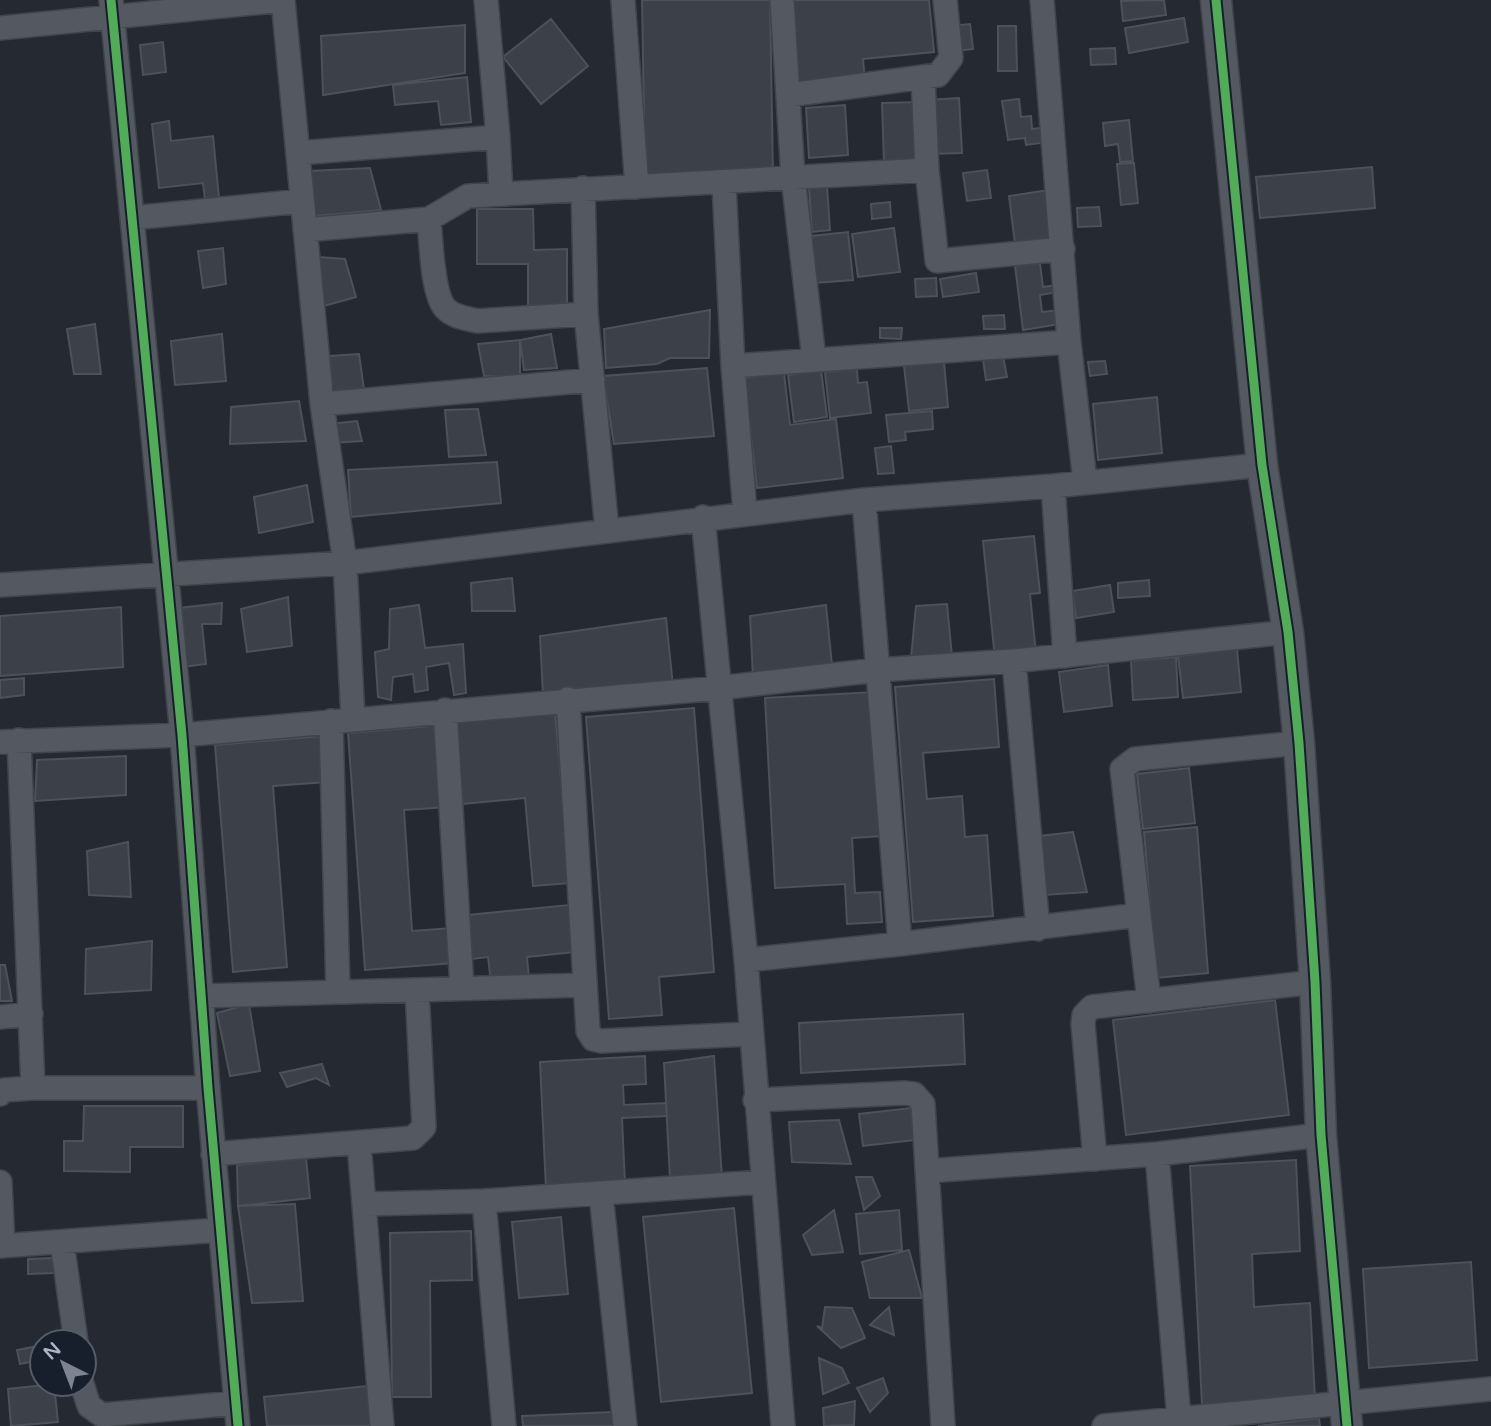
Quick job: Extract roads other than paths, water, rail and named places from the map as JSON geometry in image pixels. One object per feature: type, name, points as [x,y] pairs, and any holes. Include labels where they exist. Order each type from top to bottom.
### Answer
[{"type":"street","points":[[0,28],[112,9],[283,0],[322,404],[345,563],[338,992]]},
{"type":"street","points":[[486,0],[501,194]]},
{"type":"street","points":[[623,0],[638,187]]},
{"type":"street","points":[[782,0],[793,177],[814,359]]},
{"type":"street","points":[[789,95],[938,75],[951,58],[945,0]]},
{"type":"street","points":[[1042,0],[1069,342],[1085,481]]},
{"type":"street","points":[[1216,0],[1262,465],[1288,632],[1299,743],[1315,982],[1321,1135],[1346,1415]]},
{"type":"street","points":[[86,1398],[89,1406],[102,1415],[237,1415],[219,1230],[182,735],[112,9]]},
{"type":"street","points":[[923,78],[927,170],[937,261],[1063,249]]},
{"type":"street","points":[[298,153],[498,137]]},
{"type":"street","points":[[305,230],[429,219],[468,196],[583,188],[724,184],[793,177],[927,170]]},
{"type":"street","points":[[724,184],[733,366],[745,512]]},
{"type":"street","points":[[583,188],[586,314],[607,530]]},
{"type":"street","points":[[132,218],[302,201]]},
{"type":"street","points":[[429,219],[439,295],[446,308],[460,317],[477,321],[586,314]]},
{"type":"street","points":[[733,366],[1069,342]]},
{"type":"street","points":[[322,404],[593,380]]},
{"type":"street","points":[[0,585],[165,577],[345,563],[745,512],[1262,465]]},
{"type":"street","points":[[1053,486],[1065,656]]},
{"type":"street","points":[[864,500],[900,944]]},
{"type":"street","points":[[703,517],[746,960],[755,1100],[783,1426]]},
{"type":"street","points":[[33,1088],[31,1014],[9,741],[182,735],[568,699],[719,688],[877,670],[1014,661],[1288,632]]},
{"type":"street","points":[[1014,661],[1038,929]]},
{"type":"street","points":[[568,699],[588,1031],[593,1039],[750,1034]]},
{"type":"street","points":[[445,710],[462,988]]},
{"type":"street","points":[[1149,1001],[1121,778],[1125,763],[1135,759],[1299,743]]},
{"type":"street","points":[[746,960],[1038,929],[1139,915]]},
{"type":"street","points":[[1095,1159],[1084,1014],[1092,1007],[1315,982]]},
{"type":"street","points":[[201,996],[585,985]]},
{"type":"street","points":[[213,1154],[413,1139],[424,1127],[417,990]]},
{"type":"street","points":[[0,1017],[31,1014]]},
{"type":"street","points":[[0,1094],[4,1090],[33,1088],[208,1088]]},
{"type":"street","points":[[755,1100],[914,1094],[923,1104],[943,1426]]},
{"type":"street","points":[[927,1171],[1157,1154],[1321,1135]]},
{"type":"street","points":[[359,1143],[367,1204],[382,1426]]},
{"type":"street","points":[[1157,1154],[1179,1419]]},
{"type":"street","points":[[0,1182],[2,1246],[219,1230]]},
{"type":"street","points":[[367,1204],[484,1201],[762,1182]]},
{"type":"street","points":[[601,1194],[625,1426]]},
{"type":"street","points":[[484,1201],[504,1426]]},
{"type":"street","points":[[62,1242],[74,1328]]},
{"type":"street","points":[[1104,1426],[1179,1419],[1346,1415],[1491,1389]]}]
